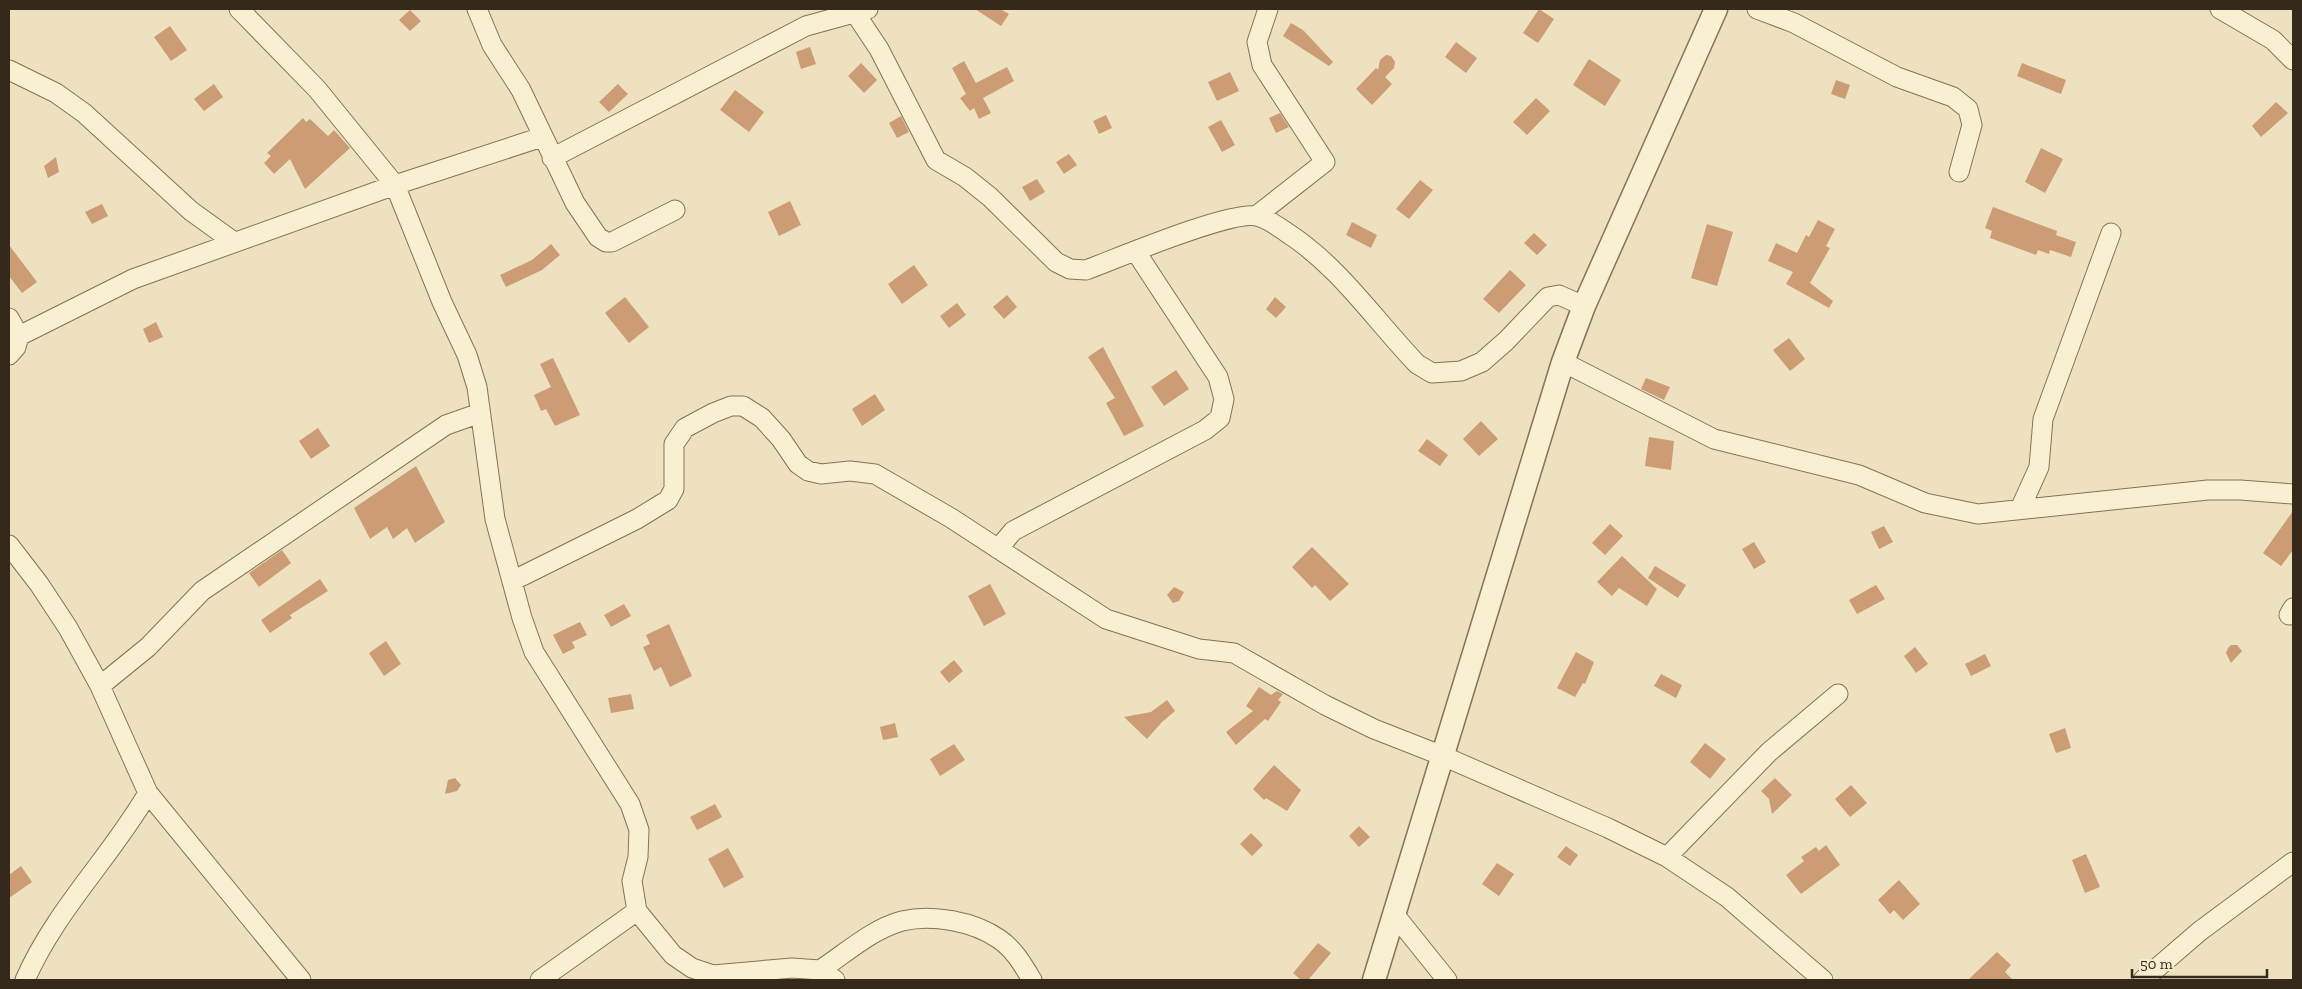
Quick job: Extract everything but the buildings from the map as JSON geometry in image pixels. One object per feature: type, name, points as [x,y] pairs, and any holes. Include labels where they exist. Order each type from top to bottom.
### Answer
[{"type":"street","points":[[238,9],[317,89],[395,185],[442,302],[467,355],[477,387],[495,519],[522,618],[534,652],[630,804],[639,830],[638,857],[632,881],[637,911],[673,955],[692,968],[713,975],[765,975],[792,968],[827,975],[879,931],[902,922],[932,917],[971,926],[998,938],[1018,958],[1032,980]]},
{"type":"street","points":[[476,9],[492,45],[521,90],[575,204],[598,237],[606,242],[612,242],[675,210]]},
{"type":"street","points":[[1256,216],[1324,162],[1262,65],[1256,42],[1268,9]]},
{"type":"street","points":[[1374,980],[1563,362],[1584,306],[1716,9]]},
{"type":"street","points":[[1757,9],[1794,23],[1897,77],[1953,97],[1968,109],[1972,125],[1959,172]]},
{"type":"street","points":[[2220,9],[2273,40],[2293,60]]},
{"type":"street","points":[[552,158],[806,26],[862,11],[869,32],[936,160],[965,178],[990,197],[1056,262],[1070,270],[1086,270],[1202,228],[1239,217],[1256,216],[1274,223],[1333,269],[1412,359],[1432,373],[1461,371],[1482,362],[1506,341],[1548,297],[1559,295],[1584,306]]},
{"type":"street","points":[[9,70],[56,93],[84,113],[191,211],[234,242]]},
{"type":"street","points":[[19,336],[133,279],[395,185],[542,137]]},
{"type":"street","points":[[2020,509],[2039,467],[2044,418],[2112,233]]},
{"type":"street","points":[[998,549],[1013,531],[1205,430],[1220,418],[1224,399],[1218,377],[1136,252]]},
{"type":"street","points":[[9,318],[19,336],[16,347],[9,355]]},
{"type":"street","points":[[1563,362],[1714,438],[1859,475],[1924,503],[1978,514],[2208,490],[2240,490],[2293,494]]},
{"type":"street","points":[[512,581],[636,519],[668,500],[674,489],[674,444],[685,428],[713,412],[731,406],[743,406],[762,418],[781,439],[798,464],[808,471],[820,474],[850,471],[875,474],[951,518],[1106,619],[1199,649],[1234,653],[1325,705],[1374,729],[1443,756],[1608,828],[1667,857],[1727,897],[1823,980]]},
{"type":"street","points":[[100,686],[148,647],[202,591],[446,426],[480,413]]},
{"type":"street","points":[[9,545],[40,584],[68,628],[100,686],[134,758],[148,793],[301,980]]},
{"type":"street","points":[[1667,857],[1769,752],[1838,694]]},
{"type":"street","points":[[24,980],[58,919],[124,831],[148,793]]},
{"type":"street","points":[[2153,977],[2200,931],[2293,862]]},
{"type":"street","points":[[540,980],[637,911]]},
{"type":"street","points":[[1394,914],[1447,980]]}]
